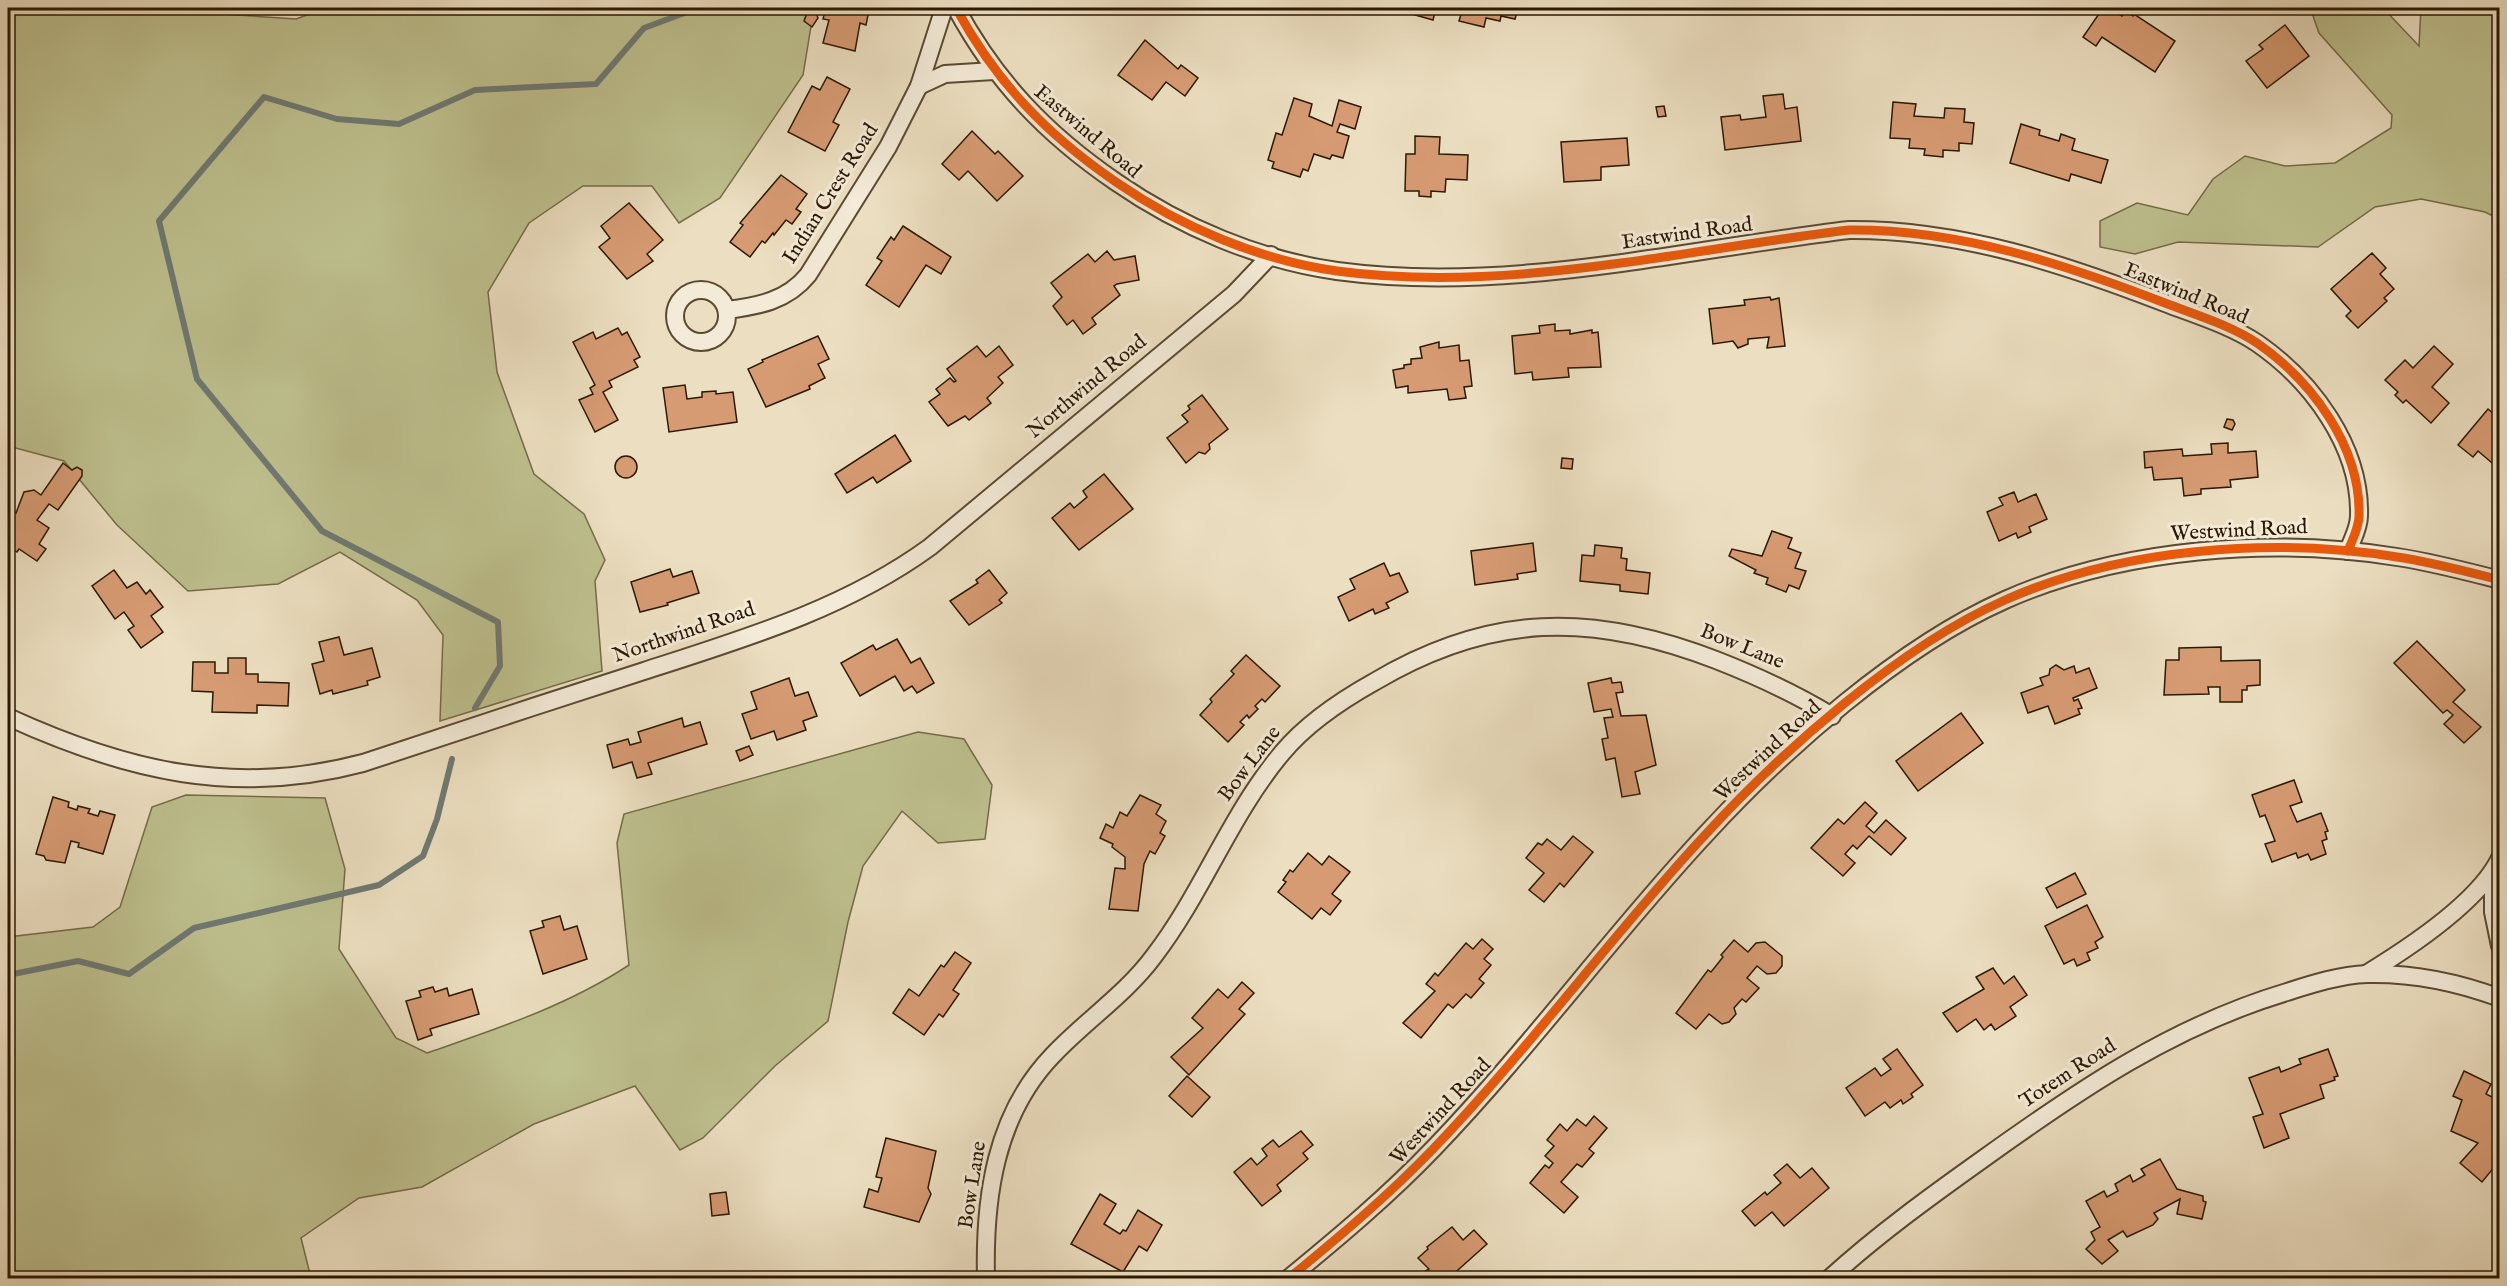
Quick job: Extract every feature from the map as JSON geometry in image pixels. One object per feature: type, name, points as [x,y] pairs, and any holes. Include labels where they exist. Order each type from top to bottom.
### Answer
[{"type":"street","name":"Indian Crest Road","points":[[727,310],[776,300],[801,284],[888,147],[919,87],[944,8]]},
{"type":"street","name":"Eastwind Road","points":[[956,8],[994,71],[1040,120],[1092,166],[1141,200],[1196,228],[1271,255],[1334,271],[1385,276],[1451,276],[1593,265],[1818,233],[1870,230],[1946,236],[2007,250],[2117,285],[2217,323],[2255,342],[2286,366],[2306,386],[2331,420],[2348,456],[2354,476],[2359,519],[2348,551]]},
{"type":"street","points":[[919,87],[945,74],[994,71]]},
{"type":"street","name":"Northwind Road","points":[[8,717],[93,751],[164,771],[228,780],[278,779],[324,773],[363,763],[703,652],[814,612],[858,593],[903,567],[930,547],[1234,294],[1271,255]]},
{"type":"street","name":"Westwind Road","points":[[1289,1278],[1372,1208],[1432,1151],[1494,1084],[1633,916],[1706,834],[1772,768],[1888,671],[1953,627],[2005,600],[2051,582],[2119,564],[2210,551],[2280,547],[2348,551],[2398,557],[2499,580]]},
{"type":"street","name":"Bow Lane","points":[[986,1278],[987,1217],[993,1170],[1006,1124],[1018,1099],[1053,1054],[1147,966],[1178,925],[1245,804],[1282,753],[1310,725],[1341,701],[1385,675],[1441,648],[1486,633],[1518,627],[1570,626],[1622,631],[1677,645],[1797,694],[1832,716]]},
{"type":"street","name":"Totem Road","points":[[2496,865],[2493,912],[2499,946]]},
{"type":"street","name":"Totem Road","points":[[2365,974],[2440,923],[2496,865]]},
{"type":"street","name":"Totem Road","points":[[1830,1278],[1954,1180],[2073,1094],[2135,1056],[2197,1025],[2257,1001],[2301,988],[2365,974],[2407,976],[2447,982],[2499,998]]},
{"type":"green space","points":[[8,8],[196,8],[207,13],[296,19],[327,8],[814,8],[803,75],[720,198],[679,223],[652,186],[583,186],[529,223],[488,292],[497,372],[534,474],[584,514],[605,560],[595,581],[602,671],[440,721],[443,635],[417,600],[340,552],[278,584],[188,591],[117,525],[64,461],[8,446]]},
{"type":"green space","points":[[2321,8],[2383,8],[2419,46],[2421,8],[2499,8],[2499,219],[2485,212],[2421,199],[2375,207],[2318,247],[2178,242],[2135,254],[2100,247],[2100,221],[2137,203],[2188,215],[2213,179],[2245,156],[2285,166],[2335,163],[2391,128],[2392,115],[2319,33],[2312,13]]},
{"type":"green space","points":[[918,732],[964,739],[992,785],[985,839],[938,843],[902,811],[863,866],[848,922],[828,1021],[775,1066],[703,1138],[680,1150],[635,1086],[534,1124],[422,1187],[359,1198],[301,1238],[311,1278],[8,1278],[8,937],[93,927],[120,907],[152,807],[186,795],[325,798],[345,869],[339,949],[396,1038],[427,1053],[556,1005],[629,965],[617,843],[624,814]]},
{"type":"building","points":[[802,8],[815,10],[818,18],[812,27],[804,21],[807,13],[801,12]]},
{"type":"building","points":[[826,8],[869,10],[866,25],[860,23],[855,51],[823,43],[829,20],[823,19]]},
{"type":"building","points":[[1410,8],[1436,8],[1433,20],[1408,13]]},
{"type":"building","points":[[1448,8],[1518,8],[1515,19],[1501,16],[1500,21],[1486,18],[1484,27],[1459,21],[1462,11]]},
{"type":"building","points":[[2103,8],[2109,8],[2122,16],[2126,11],[2133,16],[2134,14],[2175,41],[2155,72],[2102,37],[2096,46],[2083,37]]},
{"type":"building","points":[[2285,25],[2309,56],[2267,88],[2246,61],[2263,49],[2259,45]]},
{"type":"building","points":[[1145,40],[1178,69],[1181,65],[1198,78],[1185,96],[1166,82],[1152,100],[1118,75]]},
{"type":"building","points":[[827,77],[850,89],[833,122],[839,125],[825,151],[788,132],[812,86],[820,90]]},
{"type":"building","points":[[1783,94],[1785,109],[1797,107],[1801,141],[1725,150],[1721,117],[1740,115],[1741,120],[1766,117],[1763,96]]},
{"type":"building","points":[[1294,98],[1312,104],[1309,116],[1332,126],[1339,100],[1361,107],[1355,129],[1340,124],[1337,132],[1349,136],[1343,158],[1332,155],[1330,159],[1314,154],[1308,171],[1303,169],[1300,177],[1272,168],[1274,162],[1268,160],[1276,133],[1282,135]]},
{"type":"building","points":[[1893,102],[1916,104],[1914,116],[1944,118],[1945,108],[1965,109],[1964,122],[1974,123],[1972,144],[1959,143],[1959,151],[1943,150],[1943,157],[1924,155],[1925,149],[1909,148],[1910,139],[1890,138]]},
{"type":"building","points":[[1664,106],[1666,116],[1658,117],[1656,107]]},
{"type":"building","points":[[2021,124],[2040,130],[2039,135],[2059,141],[2061,134],[2075,139],[2072,150],[2108,160],[2101,183],[2071,174],[2069,181],[2010,163]]},
{"type":"building","points":[[972,131],[995,154],[998,151],[1023,176],[997,201],[968,171],[959,180],[942,164]]},
{"type":"building","points":[[1415,136],[1440,137],[1439,154],[1468,155],[1467,180],[1446,179],[1445,192],[1431,191],[1431,197],[1419,196],[1419,191],[1405,191],[1406,154],[1415,154]]},
{"type":"building","points":[[1627,138],[1629,165],[1601,167],[1601,180],[1564,182],[1561,142]]},
{"type":"building","points":[[781,175],[807,194],[796,209],[801,212],[792,224],[786,220],[765,243],[762,241],[750,257],[730,242],[743,225],[740,223]]},
{"type":"building","points":[[629,203],[663,240],[647,254],[653,261],[627,279],[599,247],[610,238],[601,226]]},
{"type":"building","points":[[903,226],[951,257],[941,274],[926,265],[899,307],[866,285],[882,261],[877,258],[891,237],[894,240]]},
{"type":"building","points":[[1107,251],[1114,260],[1135,256],[1139,280],[1114,286],[1120,295],[1092,318],[1096,324],[1083,334],[1073,320],[1067,325],[1053,306],[1062,297],[1051,283],[1088,254],[1095,262]]},
{"type":"building","points":[[2372,253],[2386,268],[2380,274],[2394,289],[2384,298],[2387,301],[2358,328],[2346,316],[2351,311],[2331,289]]},
{"type":"building","points":[[1770,297],[1771,300],[1779,298],[1785,346],[1767,348],[1769,337],[1748,339],[1748,344],[1738,348],[1733,341],[1713,344],[1709,309],[1745,305],[1744,300]]},
{"type":"building","points":[[1555,324],[1555,331],[1570,330],[1570,334],[1592,330],[1592,333],[1598,332],[1601,367],[1568,368],[1569,377],[1533,380],[1532,372],[1515,374],[1512,336],[1540,333],[1539,326]]},
{"type":"building","points":[[618,328],[622,335],[627,332],[640,357],[634,360],[638,367],[609,381],[612,387],[603,392],[618,420],[595,432],[579,400],[593,394],[590,388],[595,385],[573,342],[593,332],[596,339]]},
{"type":"building","points":[[818,336],[829,359],[818,364],[825,378],[809,386],[810,389],[766,407],[748,369],[763,362],[762,360]]},
{"type":"building","points":[[1439,342],[1439,348],[1459,345],[1460,361],[1469,360],[1472,386],[1464,387],[1466,398],[1449,400],[1447,389],[1408,393],[1408,386],[1396,388],[1393,370],[1411,364],[1411,359],[1422,358],[1420,347]]},
{"type":"building","points":[[977,346],[986,357],[999,346],[1013,365],[998,377],[1003,383],[987,398],[991,403],[969,420],[965,416],[948,426],[929,402],[940,394],[936,389],[950,378],[956,381],[947,369]]},
{"type":"building","points":[[2434,346],[2453,364],[2432,387],[2449,403],[2431,423],[2406,400],[2403,403],[2395,395],[2398,392],[2385,380],[2405,360],[2413,368]]},
{"type":"building","points":[[685,385],[687,399],[702,397],[702,392],[716,391],[716,394],[733,392],[737,422],[669,432],[663,388]]},
{"type":"building","points":[[1202,395],[1228,429],[1209,444],[1210,449],[1205,454],[1199,452],[1186,463],[1167,438],[1188,422],[1182,415],[1190,409],[1188,406]]},
{"type":"building","points":[[2488,409],[2500,419],[2498,468],[2478,451],[2473,457],[2458,445]]},
{"type":"building","points":[[2227,419],[2233,420],[2235,424],[2232,430],[2224,427]]},
{"type":"building","points":[[895,435],[911,461],[877,483],[873,477],[847,493],[835,474]]},
{"type":"building","points":[[2228,443],[2228,453],[2256,451],[2258,477],[2230,480],[2231,487],[2201,489],[2201,494],[2184,496],[2182,478],[2154,480],[2152,467],[2145,468],[2144,452],[2182,449],[2183,456],[2212,454],[2211,444]]},
{"type":"building","points":[[626,456],[634,459],[637,467],[634,475],[626,478],[618,475],[615,467],[618,459]]},
{"type":"building","points":[[1562,458],[1573,459],[1572,469],[1561,468]]},
{"type":"building","points":[[63,463],[72,470],[77,467],[82,470],[82,476],[58,510],[49,504],[37,520],[49,528],[39,544],[46,549],[37,561],[19,549],[17,552],[8,546],[8,501],[14,506],[11,509],[16,513],[24,492],[34,490],[41,495]]},
{"type":"building","points":[[1104,474],[1133,509],[1079,550],[1052,518],[1070,503],[1074,508],[1087,497],[1083,491]]},
{"type":"building","points":[[2014,492],[2018,502],[2036,494],[2047,519],[2029,527],[2031,532],[2018,538],[2016,533],[1999,541],[1987,512],[2003,505],[1999,498]]},
{"type":"building","points":[[1772,531],[1792,538],[1788,548],[1801,553],[1795,568],[1806,571],[1799,589],[1789,585],[1786,592],[1766,584],[1768,578],[1754,573],[1756,570],[1729,556],[1732,549],[1762,556]]},
{"type":"building","points":[[1533,543],[1536,571],[1517,574],[1518,579],[1475,585],[1471,551]]},
{"type":"building","points":[[1595,545],[1622,548],[1621,558],[1627,559],[1626,570],[1650,573],[1648,594],[1620,591],[1620,585],[1580,581],[1582,555],[1594,556]]},
{"type":"building","points":[[1384,563],[1390,576],[1399,573],[1408,592],[1386,603],[1389,608],[1375,614],[1373,609],[1349,621],[1338,597],[1355,589],[1350,579]]},
{"type":"building","points":[[670,569],[673,577],[692,571],[699,593],[667,603],[668,605],[640,612],[631,582]]},
{"type":"building","points":[[114,570],[127,588],[137,582],[146,594],[150,590],[163,607],[151,616],[163,632],[141,648],[128,630],[134,626],[124,612],[115,619],[92,586]]},
{"type":"building","points":[[989,570],[1007,593],[999,600],[1002,603],[969,625],[950,601],[978,583],[976,580]]},
{"type":"building","points":[[339,637],[344,655],[372,648],[380,677],[367,681],[368,685],[333,694],[332,690],[320,694],[312,664],[324,661],[319,642]]},
{"type":"building","points":[[897,639],[911,663],[920,658],[934,683],[917,693],[912,686],[904,691],[895,676],[860,696],[841,663],[873,645],[876,650]]},
{"type":"building","points":[[2417,641],[2465,690],[2453,702],[2481,727],[2464,743],[2444,724],[2453,715],[2447,710],[2443,713],[2394,663]]},
{"type":"building","points":[[2221,647],[2221,661],[2260,660],[2260,685],[2247,686],[2247,690],[2242,690],[2242,702],[2220,702],[2220,687],[2208,687],[2209,694],[2164,695],[2166,660],[2179,660],[2179,648]]},
{"type":"building","points":[[1246,655],[1280,686],[1265,702],[1262,699],[1255,706],[1258,709],[1249,718],[1247,715],[1240,722],[1244,725],[1228,742],[1200,715],[1212,702],[1210,699],[1234,674],[1231,671]]},
{"type":"building","points":[[228,658],[246,658],[246,674],[258,674],[258,682],[289,683],[288,706],[257,705],[257,713],[212,712],[213,692],[192,691],[193,662],[215,662],[215,673],[228,673]]},
{"type":"building","points":[[2056,665],[2064,670],[2074,666],[2076,673],[2089,668],[2097,688],[2073,698],[2074,701],[2078,699],[2082,708],[2078,709],[2080,714],[2055,724],[2048,706],[2028,713],[2021,693],[2043,685],[2040,678],[2049,675],[2050,669]]},
{"type":"building","points":[[789,678],[795,696],[808,692],[817,716],[803,721],[806,730],[777,740],[774,731],[751,739],[742,714],[757,709],[751,692]]},
{"type":"building","points":[[1611,678],[1612,683],[1621,682],[1623,692],[1616,693],[1621,716],[1646,715],[1656,765],[1635,772],[1640,794],[1622,797],[1615,758],[1606,760],[1602,739],[1608,738],[1604,718],[1613,717],[1611,709],[1594,712],[1588,683]]},
{"type":"building","points":[[1961,713],[1983,743],[1918,791],[1896,761]]},
{"type":"building","points":[[682,718],[684,727],[700,722],[707,744],[648,763],[652,774],[637,778],[632,762],[613,768],[607,745],[628,739],[630,745],[641,742],[638,732]]},
{"type":"building","points":[[749,746],[753,755],[740,761],[736,751]]},
{"type":"building","points":[[2294,780],[2302,802],[2290,806],[2297,822],[2321,813],[2328,831],[2325,832],[2327,839],[2322,841],[2326,854],[2311,860],[2308,854],[2298,858],[2296,853],[2272,862],[2265,844],[2275,841],[2265,815],[2260,817],[2252,795]]},
{"type":"building","points":[[1140,795],[1161,805],[1156,814],[1166,821],[1160,833],[1165,836],[1155,854],[1150,851],[1144,864],[1138,911],[1109,909],[1115,868],[1125,869],[1125,857],[1112,847],[1113,844],[1100,838],[1106,824],[1113,828],[1120,812],[1127,816]]},
{"type":"building","points":[[53,797],[69,802],[68,807],[77,810],[78,806],[90,809],[88,813],[98,816],[100,811],[115,815],[103,854],[78,847],[79,843],[71,841],[65,863],[46,860],[44,856],[36,854]]},
{"type":"building","points":[[1865,802],[1877,813],[1866,826],[1874,833],[1886,820],[1906,838],[1891,855],[1869,836],[1857,849],[1853,845],[1845,854],[1855,863],[1843,876],[1811,848],[1838,819],[1844,824]]},
{"type":"building","points":[[1573,836],[1593,852],[1564,887],[1560,883],[1544,902],[1529,890],[1544,873],[1526,858],[1538,843],[1542,845],[1547,839],[1561,850]]},
{"type":"building","points":[[1308,853],[1322,865],[1329,856],[1350,872],[1332,894],[1341,901],[1330,915],[1321,908],[1312,919],[1278,892],[1286,882],[1283,880],[1290,870],[1293,872]]},
{"type":"building","points":[[2075,873],[2086,894],[2057,908],[2046,888]]},
{"type":"building","points":[[2087,905],[2103,937],[2095,942],[2098,948],[2087,953],[2090,960],[2077,966],[2074,959],[2064,964],[2045,926]]},
{"type":"building","points":[[560,916],[564,930],[577,926],[587,959],[543,974],[530,931],[544,927],[542,921]]},
{"type":"building","points":[[1482,939],[1493,949],[1484,959],[1491,965],[1479,979],[1484,983],[1471,998],[1466,994],[1453,1008],[1448,1004],[1421,1038],[1403,1023],[1435,991],[1426,984],[1435,973],[1438,976],[1466,943],[1473,949]]},
{"type":"building","points":[[1734,940],[1748,952],[1756,943],[1765,942],[1782,956],[1782,966],[1776,973],[1767,974],[1757,966],[1747,978],[1759,988],[1746,1002],[1742,999],[1734,1008],[1736,1014],[1729,1022],[1722,1024],[1709,1014],[1696,1029],[1676,1013],[1708,970],[1711,972],[1723,957],[1721,955]]},
{"type":"building","points":[[955,952],[971,963],[953,990],[959,994],[943,1017],[939,1014],[924,1035],[893,1013],[909,989],[919,996],[941,965],[944,967]]},
{"type":"building","points":[[1993,968],[2004,984],[2014,976],[2027,995],[2010,1007],[2016,1016],[1995,1030],[1991,1024],[1984,1030],[1976,1019],[1957,1032],[1943,1013],[1984,989],[1976,977]]},
{"type":"building","points":[[1242,982],[1254,993],[1239,1009],[1245,1014],[1189,1075],[1171,1057],[1203,1028],[1192,1018],[1218,989],[1228,998]]},
{"type":"building","points":[[433,987],[435,992],[447,988],[449,996],[472,989],[479,1014],[430,1029],[432,1035],[418,1040],[406,1001],[421,997],[419,991]]},
{"type":"building","points":[[1897,1049],[1923,1085],[1911,1094],[1913,1097],[1903,1104],[1901,1100],[1890,1108],[1885,1102],[1865,1116],[1846,1088],[1875,1068],[1881,1076],[1891,1069],[1883,1059]]},
{"type":"building","points":[[2328,1049],[2338,1076],[2334,1077],[2335,1080],[2320,1085],[2324,1098],[2280,1114],[2289,1138],[2264,1148],[2253,1117],[2263,1114],[2249,1078],[2279,1067],[2281,1072],[2301,1064],[2299,1059]]},
{"type":"building","points":[[2464,1071],[2491,1084],[2486,1094],[2500,1101],[2500,1139],[2495,1151],[2500,1160],[2482,1182],[2460,1163],[2478,1143],[2451,1131],[2462,1100],[2453,1096]]},
{"type":"building","points":[[1187,1076],[1210,1097],[1192,1117],[1169,1096]]},
{"type":"building","points":[[1594,1116],[1607,1128],[1589,1149],[1594,1153],[1582,1167],[1577,1164],[1561,1182],[1578,1197],[1564,1213],[1530,1183],[1545,1165],[1549,1168],[1553,1163],[1545,1156],[1554,1146],[1547,1140],[1560,1124],[1567,1131],[1577,1119],[1586,1126]]},
{"type":"building","points":[[1301,1131],[1313,1145],[1303,1153],[1308,1159],[1277,1185],[1281,1191],[1262,1206],[1234,1172],[1251,1158],[1257,1165],[1267,1156],[1262,1149],[1273,1140],[1279,1147]]},
{"type":"building","points":[[886,1138],[936,1151],[928,1188],[931,1194],[919,1222],[864,1207],[869,1189],[878,1192],[882,1178],[876,1177]]},
{"type":"building","points":[[2160,1159],[2177,1189],[2203,1196],[2203,1201],[2206,1202],[2202,1219],[2177,1214],[2180,1199],[2154,1213],[2158,1219],[2153,1225],[2127,1237],[2123,1231],[2108,1240],[2118,1251],[2102,1264],[2086,1249],[2095,1240],[2091,1232],[2100,1227],[2086,1201],[2104,1191],[2107,1197],[2118,1191],[2115,1184],[2130,1175],[2133,1182],[2145,1175],[2141,1169]]},
{"type":"building","points":[[1787,1164],[1800,1178],[1812,1168],[1829,1188],[1784,1226],[1772,1212],[1755,1226],[1742,1211],[1765,1192],[1767,1195],[1781,1183],[1774,1175]]},
{"type":"building","points":[[726,1192],[729,1214],[712,1216],[710,1194]]},
{"type":"building","points":[[1100,1194],[1116,1204],[1104,1224],[1120,1234],[1123,1230],[1126,1231],[1138,1210],[1162,1225],[1147,1251],[1139,1246],[1123,1272],[1071,1244]]},
{"type":"building","points":[[1452,1227],[1463,1240],[1474,1230],[1487,1244],[1449,1278],[1413,1278],[1429,1269],[1418,1258],[1428,1249],[1427,1247]]},
{"type":"building","points":[[1682,1272],[1687,1278],[1676,1278]]},
{"type":"waterway","points":[[475,708],[500,666],[498,622],[322,531],[197,379],[159,221],[264,97],[337,119],[399,124],[475,90],[596,84],[644,28],[698,8]]},
{"type":"waterway","points":[[8,975],[78,961],[129,974],[194,928],[379,885],[423,856],[437,819],[452,759]]},
{"type":"cycle path","points":[[956,8],[988,60],[1025,105],[1067,145],[1091,164],[1141,198],[1194,227],[1279,259],[1337,271],[1401,277],[1465,277],[1594,267],[1849,230],[1890,231],[1971,242],[2050,262],[2212,321],[2247,337],[2277,359],[2314,396],[2329,418],[2352,465],[2357,490],[2359,520],[2348,551]]},
{"type":"cycle path","points":[[1289,1278],[1382,1199],[1434,1148],[1504,1071],[1670,873],[1736,802],[1844,703],[1924,645],[1965,620],[2005,600],[2050,582],[2098,569],[2147,558],[2249,548],[2349,551],[2397,557],[2500,580]]}]
